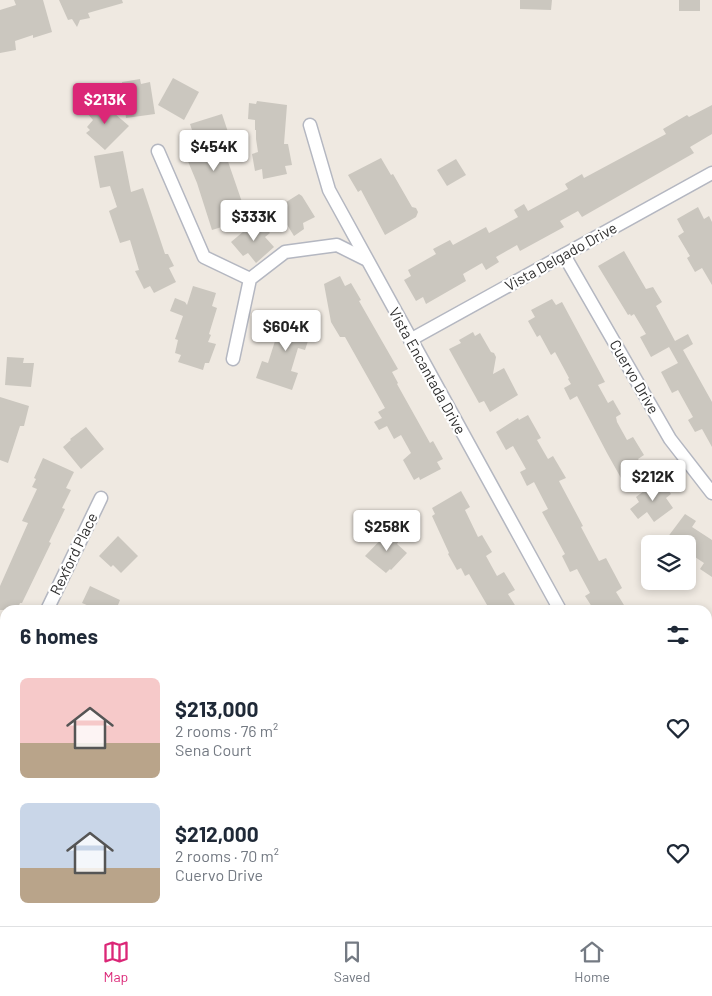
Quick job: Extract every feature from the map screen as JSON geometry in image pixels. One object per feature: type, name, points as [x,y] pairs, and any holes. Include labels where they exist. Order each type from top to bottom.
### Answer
[{"type":"street","name":"Vista Encantada Drive","points":[[310,126],[329,190],[557,605]]},
{"type":"street","points":[[158,152],[204,257],[250,280]]},
{"type":"street","name":"Vista Delgado Drive","points":[[410,340],[712,174]]},
{"type":"street","points":[[233,359],[250,280],[285,252],[337,245],[366,259]]},
{"type":"street","name":"Cuervo Drive","points":[[564,255],[670,439],[712,493]]},
{"type":"street","name":"Rexford Place","points":[[49,605],[101,498]]},
{"type":"building","points":[[14,0],[43,0],[52,32],[33,38],[33,35],[15,41],[16,50],[0,53],[0,10],[16,5]]},
{"type":"building","points":[[59,0],[122,0],[123,3],[88,13],[90,18],[80,20],[77,27],[72,19],[68,20]]},
{"type":"building","points":[[520,0],[552,0],[551,10],[520,9]]},
{"type":"building","points":[[679,0],[700,0],[700,11],[679,11]]},
{"type":"building","points":[[173,78],[199,92],[184,120],[158,105]]},
{"type":"building","points":[[140,79],[141,84],[150,82],[155,114],[126,118],[122,82]]},
{"type":"building","points":[[99,100],[129,126],[105,150],[86,133],[90,130],[87,127],[93,120],[87,113]]},
{"type":"building","points":[[257,101],[287,105],[284,144],[288,144],[292,165],[285,166],[287,174],[263,179],[262,169],[255,171],[252,154],[258,152],[255,120],[248,119],[249,103],[256,104]]},
{"type":"building","points":[[712,105],[712,134],[690,147],[694,153],[582,217],[578,211],[560,221],[564,227],[520,251],[517,245],[496,257],[499,262],[486,270],[482,263],[463,274],[466,281],[426,304],[423,297],[416,301],[404,280],[411,276],[408,270],[436,254],[433,249],[450,240],[453,245],[486,227],[489,233],[518,217],[514,210],[524,204],[528,211],[568,189],[565,184],[582,174],[584,178],[666,134],[663,129],[687,115],[689,117]]},
{"type":"building","points":[[222,114],[231,141],[222,144],[243,205],[236,207],[241,221],[212,230],[187,159],[195,157],[188,138],[194,136],[190,124]]},
{"type":"building","points":[[123,151],[131,192],[143,188],[165,254],[168,254],[174,266],[169,268],[176,282],[154,293],[150,286],[144,289],[135,271],[139,270],[130,240],[120,243],[109,211],[117,207],[110,186],[100,188],[94,156]]},
{"type":"building","points":[[381,158],[391,175],[393,174],[412,207],[416,208],[418,212],[416,217],[385,235],[361,190],[358,192],[348,175]]},
{"type":"building","points":[[456,159],[466,175],[447,186],[437,170]]},
{"type":"building","points":[[299,194],[315,217],[303,223],[304,229],[294,236],[275,205],[283,204]]},
{"type":"building","points":[[698,207],[704,219],[709,216],[712,222],[712,285],[702,268],[695,272],[687,258],[690,256],[678,236],[684,232],[677,219]]},
{"type":"building","points":[[260,221],[270,233],[265,237],[274,247],[256,263],[248,253],[243,256],[231,242]]},
{"type":"building","points":[[624,251],[646,289],[653,287],[662,302],[656,306],[675,341],[688,334],[693,344],[683,350],[712,402],[712,447],[702,429],[695,432],[688,420],[693,417],[678,390],[672,393],[661,372],[678,363],[669,347],[651,357],[640,337],[646,334],[634,314],[628,315],[598,266]]},
{"type":"building","points":[[340,276],[345,286],[351,283],[361,300],[359,301],[398,369],[392,372],[397,384],[430,443],[433,441],[443,459],[437,462],[441,469],[420,480],[419,477],[414,480],[403,460],[411,453],[401,435],[394,439],[387,426],[379,430],[374,422],[382,418],[378,412],[385,408],[345,337],[340,337],[331,322],[324,284]]},
{"type":"building","points":[[193,286],[216,293],[212,306],[217,308],[208,342],[216,344],[209,363],[205,363],[203,370],[178,362],[181,355],[175,353],[178,340],[175,339],[183,316],[170,311],[175,298],[185,302],[187,305]]},
{"type":"building","points":[[552,299],[556,305],[562,302],[605,382],[598,385],[608,403],[613,400],[621,414],[616,417],[617,422],[627,440],[633,437],[644,455],[638,459],[642,465],[621,478],[577,396],[570,400],[564,388],[571,384],[555,352],[551,355],[540,335],[537,337],[528,321],[535,317],[531,310]]},
{"type":"building","points":[[287,314],[314,323],[305,350],[298,348],[291,371],[298,373],[292,390],[256,378],[262,361],[268,363],[275,341],[272,339],[276,326],[282,327]]},
{"type":"building","points":[[473,332],[475,336],[480,333],[496,357],[493,374],[504,368],[518,395],[490,412],[484,401],[479,403],[449,349],[461,343],[459,340]]},
{"type":"building","points":[[7,357],[24,358],[23,363],[34,363],[31,387],[5,385]]},
{"type":"building","points":[[0,397],[29,406],[24,426],[20,426],[8,463],[0,460]]},
{"type":"building","points":[[528,415],[541,438],[537,440],[548,459],[553,456],[566,478],[559,481],[599,561],[606,558],[622,588],[616,592],[624,605],[591,605],[585,596],[590,593],[577,569],[570,572],[562,556],[565,554],[542,512],[548,509],[534,482],[527,486],[520,472],[526,469],[513,446],[506,450],[496,432],[518,418],[519,420]]},
{"type":"building","points":[[86,427],[104,449],[81,469],[63,447]]},
{"type":"building","points":[[43,458],[74,472],[66,488],[71,490],[62,508],[65,509],[22,603],[19,605],[0,605],[0,586],[28,523],[22,521],[37,489],[32,487],[36,479],[34,478]]},
{"type":"building","points":[[660,479],[671,494],[666,498],[673,508],[654,522],[647,512],[638,519],[630,509],[639,502],[636,497]]},
{"type":"building","points":[[461,491],[470,507],[465,510],[478,537],[482,535],[492,552],[486,556],[497,576],[504,572],[515,590],[508,594],[515,605],[487,605],[469,574],[465,576],[461,568],[457,570],[432,516],[435,514],[432,508]]},
{"type":"building","points":[[685,514],[696,521],[692,527],[712,540],[712,577],[700,569],[704,563],[696,558],[696,535],[669,535]]},
{"type":"building","points":[[391,529],[400,539],[397,544],[407,553],[386,573],[365,556]]},
{"type":"building","points":[[118,536],[138,556],[121,573],[99,556]]},
{"type":"building","points":[[90,586],[120,600],[118,605],[87,605],[82,603]]}]
